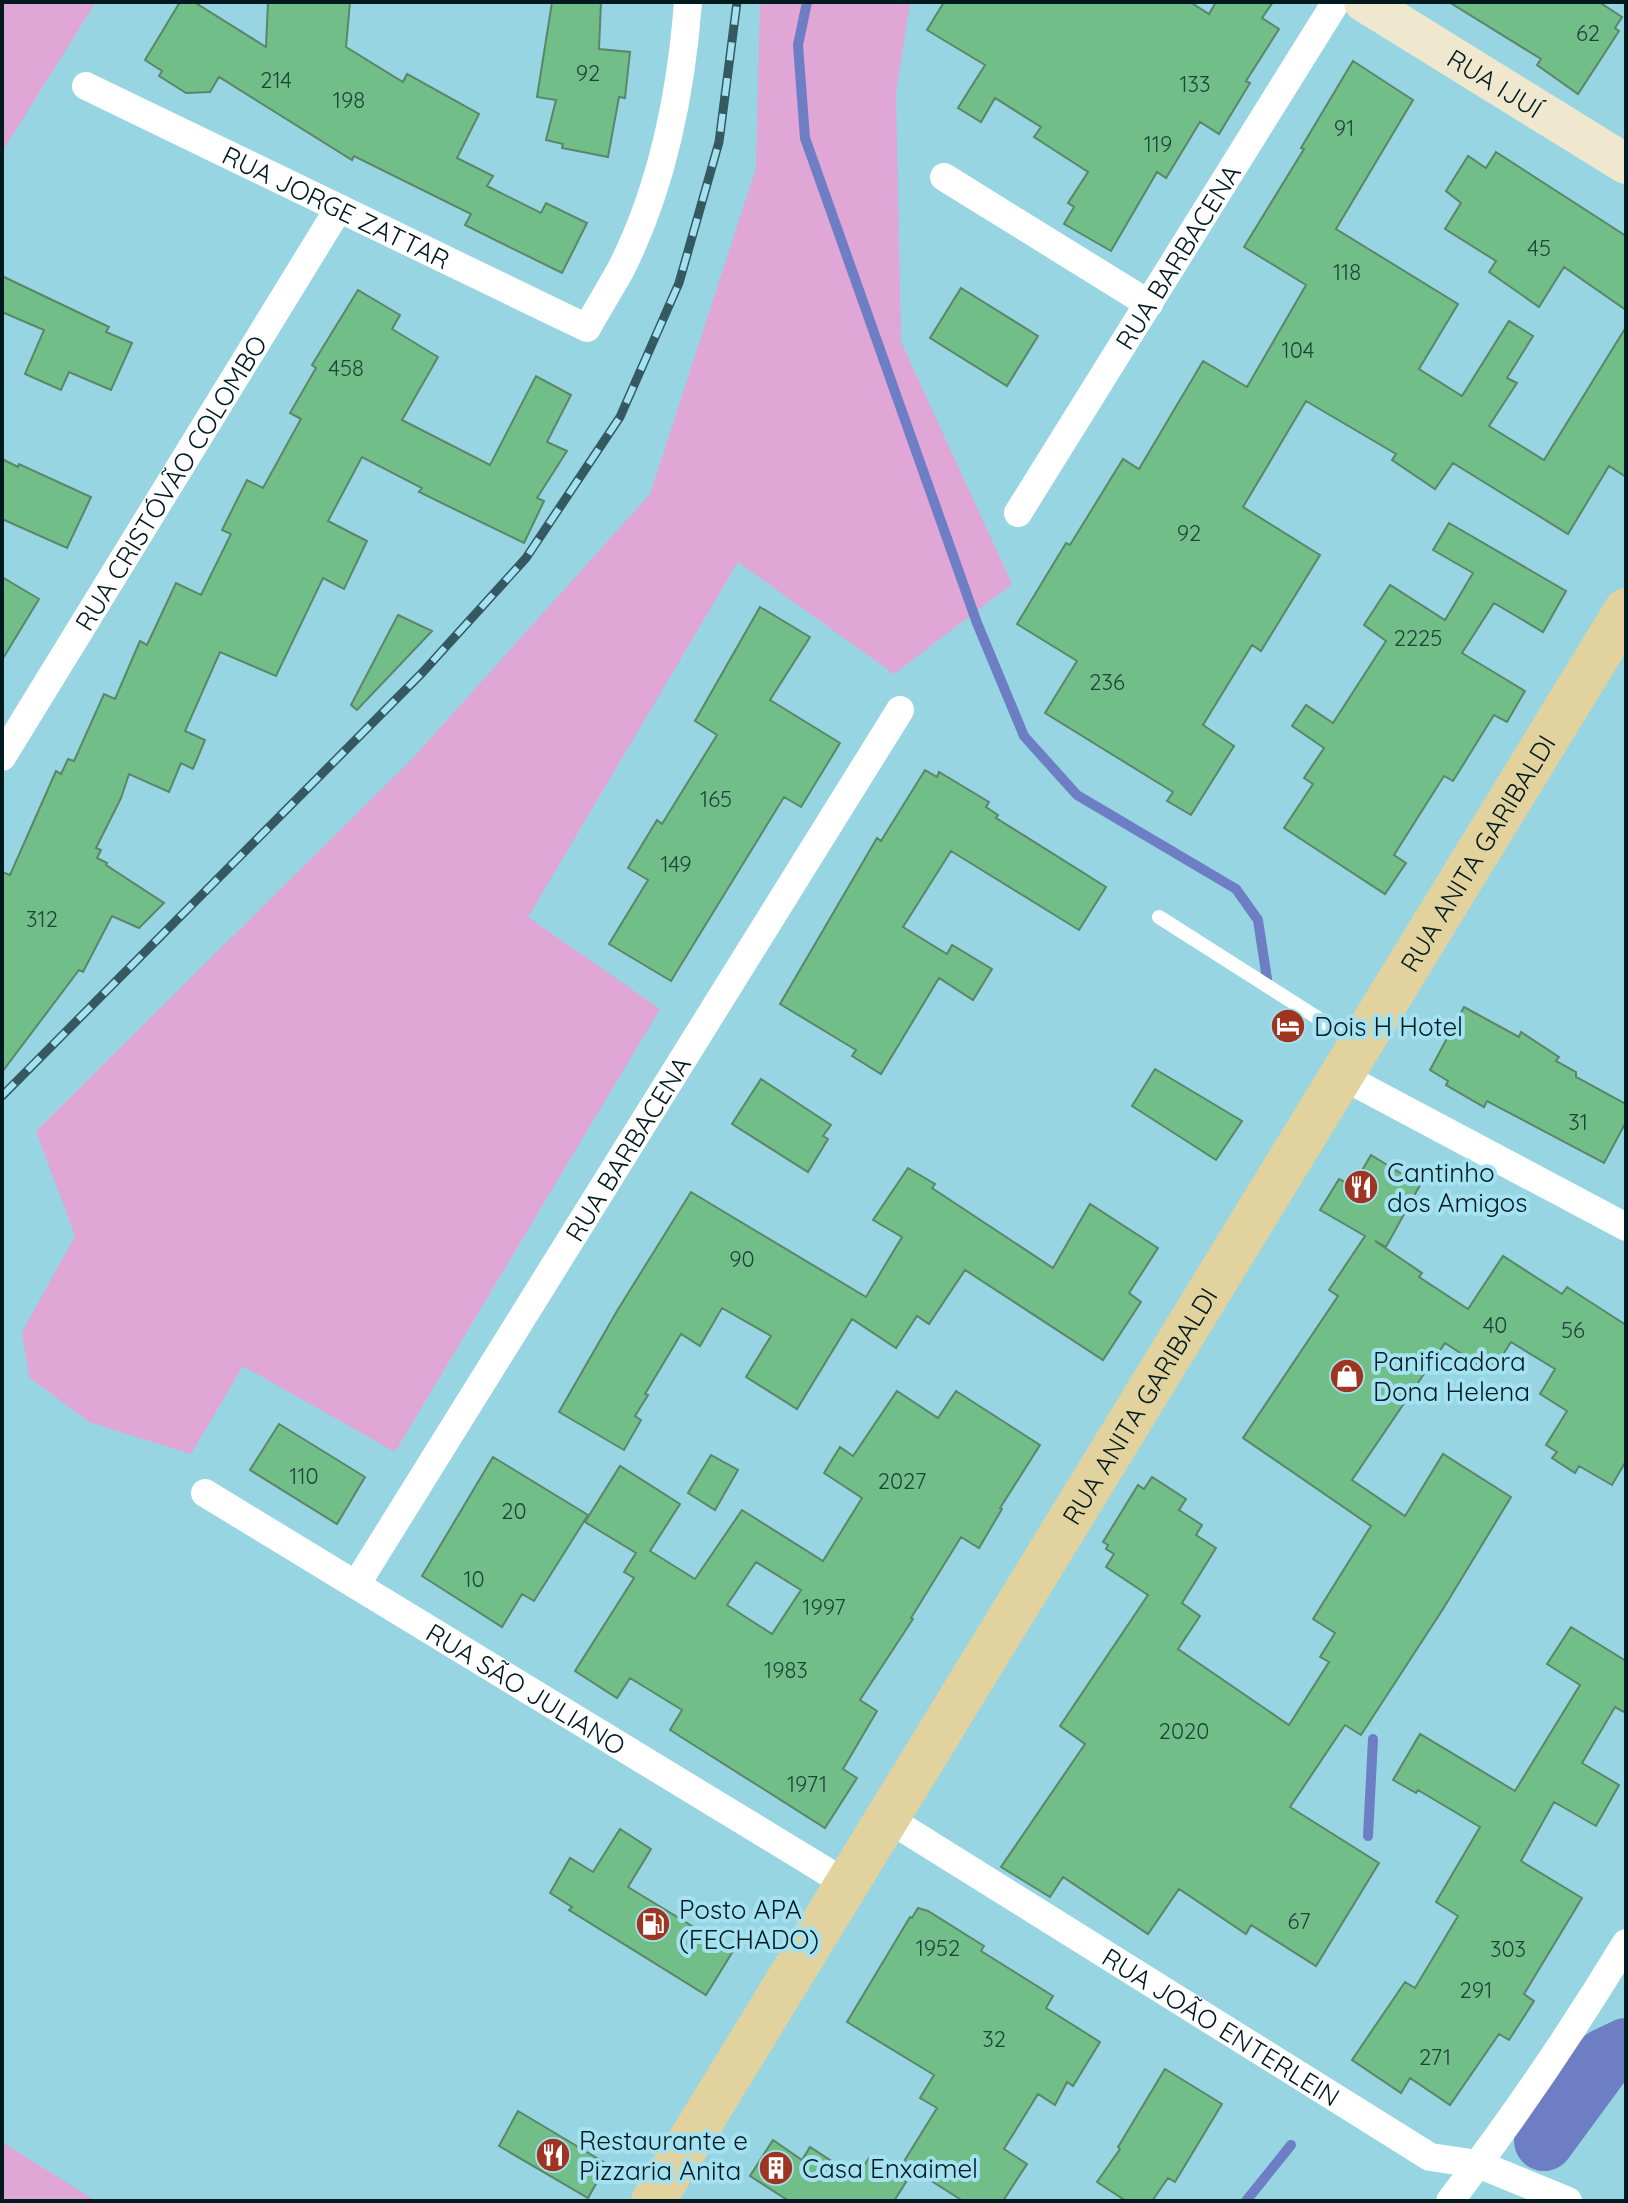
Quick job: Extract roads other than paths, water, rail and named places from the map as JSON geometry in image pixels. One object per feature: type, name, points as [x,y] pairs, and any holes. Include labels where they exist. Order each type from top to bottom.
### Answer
[{"type":"main road","name":"RUA IJUÍ","points":[[1364,2],[1626,164]]},
{"type":"main road","name":"RUA ANITA GARIBALDI","points":[[653,2201],[1626,610]]},
{"type":"street","name":"RUA JORGE ZATTAR","points":[[86,86],[587,328],[621,267],[651,196],[671,127],[683,62],[688,2]]},
{"type":"street","name":"RUA BARBACENA","points":[[1018,513],[1336,2]]},
{"type":"street","points":[[944,177],[1149,304]]},
{"type":"street","name":"RUA CRISTÓVÃO COLOMBO","points":[[2,757],[339,208]]},
{"type":"street","name":"RUA BARBACENA","points":[[356,1585],[900,710]]},
{"type":"street","points":[[1351,1060],[1626,1227]]},
{"type":"street","name":"RUA SÃO JULIANO","points":[[205,1493],[847,1884]]},
{"type":"street","name":"RUA JOÃO ENTERLEIN","points":[[887,1818],[1430,2157],[1478,2164],[1568,2201]]},
{"type":"street","points":[[1450,2201],[1595,1993],[1626,1943]]},
{"type":"lane","points":[[1159,917],[1351,1060]]},
{"type":"waterway","points":[[807,2],[798,45],[805,138],[977,623],[1024,736],[1077,795],[1236,889],[1258,920],[1267,979]]},
{"type":"waterway","points":[[1368,1836],[1373,1739]]},
{"type":"waterway","points":[[1544,2141],[1605,2058],[1626,2048]]},
{"type":"waterway","points":[[1246,2201],[1291,2145]]},
{"type":"railway","points":[[2,1096],[422,673],[526,558],[620,417],[679,283],[719,142],[737,2]]},
{"type":"place","name":"Dois H Hotel","points":[[1288,1026]]},
{"type":"place","name":"Cantinho dos Amigos","points":[[1361,1187]]},
{"type":"place","name":"Panificadora Dona Helena","points":[[1347,1376]]},
{"type":"place","name":"Posto APA (FECHADO)","points":[[653,1924]]},
{"type":"place","name":"Restaurante e Pizzaria Anita","points":[[553,2155]]},
{"type":"place","name":"Casa Enxaimel","points":[[776,2168]]}]
